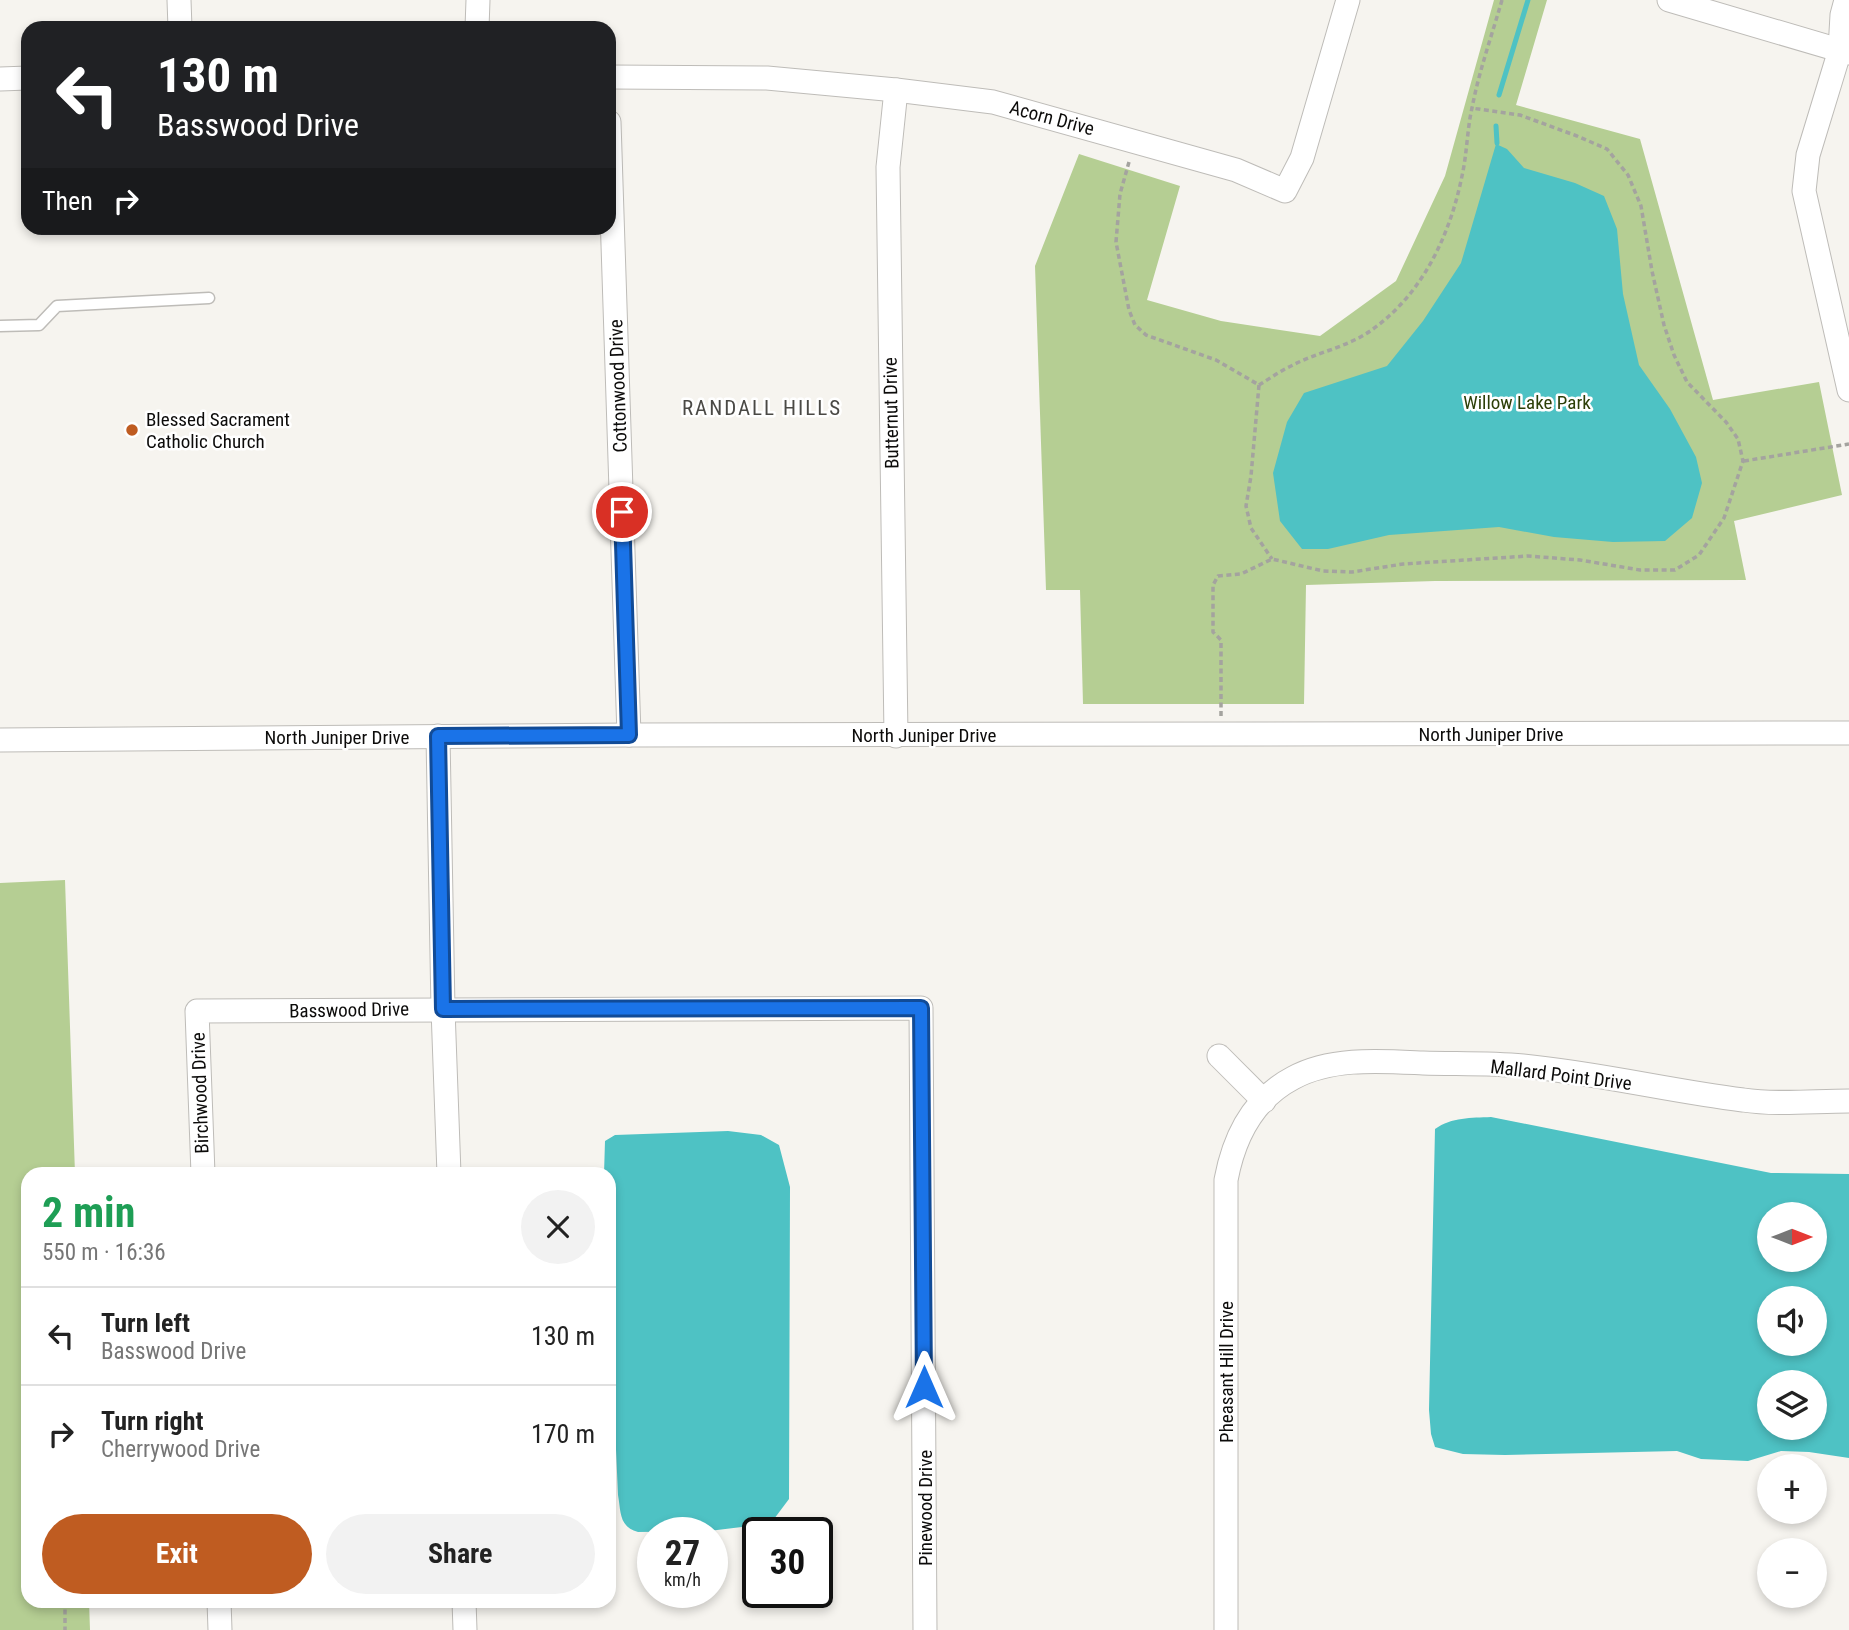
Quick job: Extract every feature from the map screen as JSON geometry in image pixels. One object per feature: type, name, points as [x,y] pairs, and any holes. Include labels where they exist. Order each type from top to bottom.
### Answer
[{"type":"street","points":[[179,0],[180,21]]},
{"type":"street","points":[[477,21],[478,0]]},
{"type":"street","name":"Acorn Drive","points":[[616,77],[767,78],[993,102],[1236,170],[1285,191],[1301,158],[1348,0]]},
{"type":"street","points":[[1669,0],[1846,46]]},
{"type":"street","points":[[1846,0],[1846,46],[1808,155],[1804,191],[1849,390]]},
{"type":"street","points":[[0,79],[21,78]]},
{"type":"street","name":"Butternut Drive","points":[[896,90],[888,167],[896,736]]},
{"type":"street","name":"Cottonwood Drive","points":[[613,235],[629,735]]},
{"type":"street","name":"North Juniper Drive","points":[[0,740],[629,735],[1849,733]]},
{"type":"street","points":[[438,736],[449,1167]]},
{"type":"street","name":"Basswood Drive","points":[[197,1011],[921,1008]]},
{"type":"street","name":"Pinewood Drive","points":[[921,1008],[925,1630]]},
{"type":"street","name":"Birchwood Drive","points":[[197,1011],[203,1167]]},
{"type":"street","points":[[1219,1056],[1264,1101]]},
{"type":"street","name":"Mallard Point Drive","points":[[1248,1118],[1285,1083],[1312,1070],[1348,1063],[1523,1066],[1746,1101],[1849,1101]]},
{"type":"street","name":"Pheasant Hill Drive","points":[[1226,1630],[1226,1180],[1231,1153],[1248,1118]]},
{"type":"street","points":[[219,1608],[220,1630]]},
{"type":"street","points":[[464,1608],[465,1630]]},
{"type":"lane","points":[[0,326],[39,325],[57,306],[209,298]]},
{"type":"path","points":[[1259,385],[1292,365],[1370,331],[1388,318],[1412,292],[1439,248],[1452,214],[1462,177],[1471,108],[1502,0]]},
{"type":"path","points":[[1221,735],[1221,640],[1213,632],[1213,584],[1218,576],[1241,574],[1272,559],[1323,571],[1342,572],[1403,564],[1528,556],[1580,560],[1640,570],[1675,570],[1699,555],[1724,518],[1743,461],[1738,439],[1726,422],[1687,382],[1674,355],[1661,312],[1641,206],[1628,175],[1607,149],[1577,136],[1516,114],[1471,108]]},
{"type":"path","points":[[1135,141],[1120,194],[1116,242],[1129,310],[1135,325],[1146,335],[1216,360],[1259,385]]},
{"type":"path","points":[[1259,385],[1251,476],[1245,506],[1251,528],[1272,559]]},
{"type":"path","points":[[1743,461],[1849,444]]},
{"type":"path","points":[[65,1608],[65,1630]]},
{"type":"green space","name":"Willow Lake Park","points":[[1494,0],[1547,0],[1516,105],[1640,139],[1713,400],[1819,382],[1842,495],[1734,521],[1746,580],[1435,581],[1306,585],[1304,704],[1083,704],[1080,590],[1046,590],[1035,266],[1079,154],[1180,186],[1147,300],[1221,321],[1320,336],[1396,281],[1445,176]]},
{"type":"green space","points":[[65,880],[75,1167],[21,1167],[21,1608],[89,1608],[90,1630],[0,1630],[0,883]]},
{"type":"water","points":[[1496,144],[1507,149],[1524,168],[1575,183],[1604,196],[1617,229],[1623,294],[1639,365],[1670,409],[1696,457],[1702,483],[1692,518],[1665,541],[1613,542],[1554,537],[1499,527],[1389,535],[1328,549],[1302,549],[1280,521],[1273,473],[1287,422],[1304,393],[1387,366],[1423,321],[1461,263]]},
{"type":"water","points":[[1491,1117],[1771,1173],[1849,1174],[1849,1458],[1781,1451],[1757,1454],[1757,1458],[1748,1461],[1701,1459],[1677,1451],[1463,1454],[1435,1447],[1429,1410],[1435,1129],[1455,1120]]},
{"type":"water","points":[[728,1131],[761,1135],[779,1145],[790,1187],[789,1499],[776,1517],[742,1517],[742,1527],[728,1529],[728,1517],[637,1517],[637,1532],[624,1523],[618,1495],[616,1449],[616,1167],[604,1167],[605,1141],[615,1135]]},
{"type":"waterway","points":[[1499,95],[1528,0]]},
{"type":"waterway","points":[[1496,126],[1497,143]]},
{"type":"place","name":"Blessed Sacrament Catholic Church","points":[[132,430]]},
{"type":"district","name":"RANDALL HILLS","points":[[762,408]]},
{"type":"route","points":[[622,512],[629,735],[438,736],[443,1009],[921,1008],[924,1387]]}]
